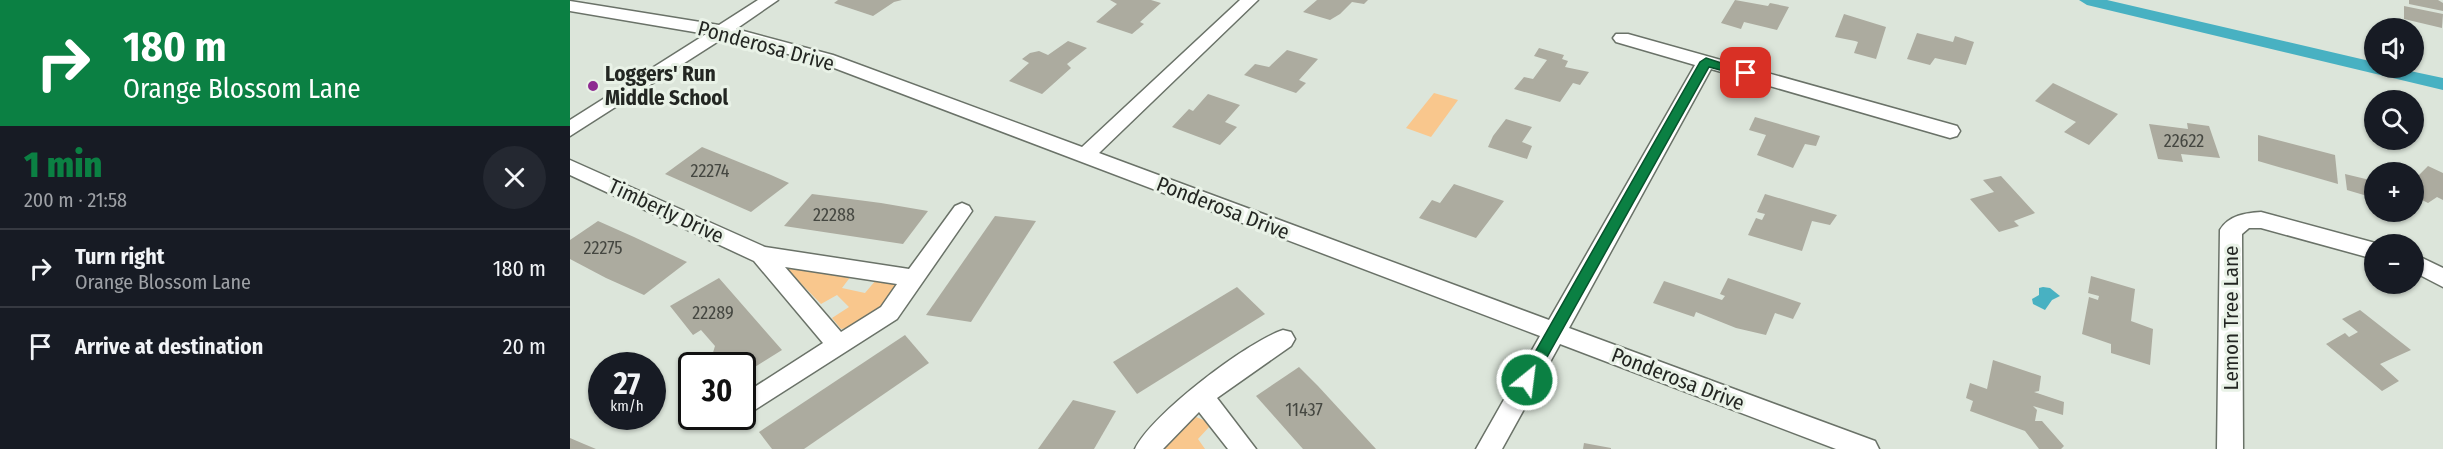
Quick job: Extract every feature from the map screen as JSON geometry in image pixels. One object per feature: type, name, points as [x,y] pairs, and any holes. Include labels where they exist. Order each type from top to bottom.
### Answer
[{"type":"street","points":[[570,129],[771,0]]},
{"type":"street","points":[[1084,156],[1250,0]]},
{"type":"street","name":"Ponderosa Drive","points":[[570,6],[722,31],[826,59],[1866,449]]},
{"type":"street","points":[[1622,38],[1950,131]]},
{"type":"street","points":[[1496,447],[1553,332],[1706,62]]},
{"type":"street","name":"Timberly Drive","points":[[570,166],[762,255],[914,278]]},
{"type":"street","points":[[756,399],[889,313],[962,211]]},
{"type":"street","name":"Lemon Tree Lane","points":[[2230,449],[2231,230],[2238,224],[2261,220],[2364,248]]},
{"type":"street","name":"Timberly Drive","points":[[762,255],[839,346]]},
{"type":"street","points":[[2424,268],[2443,278]]},
{"type":"street","points":[[1148,449],[1161,430],[1201,396],[1283,339]]},
{"type":"street","points":[[1201,396],[1243,449]]},
{"type":"shaded area","points":[[1434,93],[1458,100],[1431,137],[1406,128]]},
{"type":"shaded area","points":[[784,266],[851,276],[842,288],[865,293],[876,280],[895,282],[895,292],[863,325],[841,329],[832,318],[849,307],[837,295],[821,304]]},
{"type":"shaded area","points":[[1196,417],[1206,421],[1210,426],[1198,439],[1205,449],[1158,449],[1185,420]]},
{"type":"water","points":[[2039,288],[2050,288],[2060,296],[2052,300],[2045,310],[2033,304],[2032,299],[2039,295]]},
{"type":"building","points":[[838,0],[902,0],[894,2],[873,16],[834,3]]},
{"type":"building","points":[[1110,0],[1151,0],[1161,3],[1140,22],[1144,24],[1132,34],[1096,22],[1117,4]]},
{"type":"building","points":[[1317,0],[1368,0],[1364,4],[1352,2],[1330,20],[1303,12]]},
{"type":"building","points":[[1735,0],[1789,7],[1777,30],[1744,22],[1741,29],[1721,23]]},
{"type":"building","points":[[2409,0],[2438,0],[2443,3],[2443,11],[2409,4]]},
{"type":"building","points":[[2404,6],[2443,14],[2442,28],[2424,24],[2424,18],[2404,18]]},
{"type":"building","points":[[1844,14],[1886,27],[1876,59],[1854,53],[1858,42],[1835,37]]},
{"type":"building","points":[[1917,33],[1953,42],[1955,36],[1974,42],[1966,65],[1935,58],[1930,65],[1907,59]]},
{"type":"building","points":[[1068,41],[1087,48],[1067,64],[1071,68],[1042,94],[1009,81],[1029,63],[1022,59],[1030,53],[1039,51],[1048,55]]},
{"type":"building","points":[[1539,48],[1564,55],[1562,59],[1568,61],[1565,67],[1589,72],[1580,85],[1573,83],[1560,102],[1514,89],[1524,77],[1533,79],[1547,60],[1534,56]]},
{"type":"building","points":[[1287,50],[1318,59],[1299,80],[1306,83],[1296,93],[1244,75],[1255,64],[1269,67]]},
{"type":"building","points":[[2053,83],[2118,114],[2089,145],[2064,132],[2076,122],[2035,101]]},
{"type":"building","points":[[1208,94],[1240,105],[1225,122],[1237,127],[1220,145],[1172,127],[1189,109],[1193,111]]},
{"type":"building","points":[[1755,117],[1820,136],[1816,146],[1805,144],[1793,168],[1757,155],[1766,135],[1749,130]]},
{"type":"building","points":[[1506,119],[1532,127],[1522,142],[1532,146],[1527,159],[1488,147]]},
{"type":"building","points":[[2187,123],[2209,126],[2220,158],[2181,154],[2183,162],[2158,159],[2149,124],[2188,129]]},
{"type":"building","points":[[2258,135],[2335,155],[2338,184],[2258,161]]},
{"type":"building","points":[[702,147],[789,183],[751,212],[665,174]]},
{"type":"building","points":[[2428,166],[2443,173],[2443,200],[2437,197],[2428,203],[2424,201],[2424,170]]},
{"type":"building","points":[[2345,174],[2364,179],[2364,195],[2347,190]]},
{"type":"building","points":[[2001,176],[2035,213],[2014,221],[2019,226],[1999,232],[1970,199],[1994,192],[1983,180]]},
{"type":"building","points":[[1454,184],[1504,201],[1476,238],[1419,218],[1432,200],[1440,203]]},
{"type":"building","points":[[812,194],[928,211],[903,244],[784,226]]},
{"type":"building","points":[[1765,194],[1837,215],[1830,225],[1812,221],[1802,251],[1748,235],[1756,218],[1762,220],[1765,214],[1757,212]]},
{"type":"building","points":[[995,216],[1036,221],[971,322],[926,315]]},
{"type":"building","points":[[598,221],[687,262],[644,295],[606,278],[570,259],[570,240]]},
{"type":"building","points":[[2091,276],[2135,289],[2131,321],[2153,329],[2150,365],[2111,353],[2111,344],[2082,334],[2089,297],[2098,300],[2099,296],[2088,293]]},
{"type":"building","points":[[719,278],[782,350],[756,366],[756,352],[713,352],[715,346],[701,330],[693,335],[670,306]]},
{"type":"building","points":[[1728,278],[1801,303],[1793,319],[1775,313],[1766,335],[1736,328],[1696,312],[1694,317],[1653,303],[1664,281],[1722,300],[1725,296],[1720,294]]},
{"type":"building","points":[[1237,287],[1265,314],[1137,394],[1113,362]]},
{"type":"building","points":[[2360,310],[2411,350],[2380,364],[2399,381],[2382,391],[2326,344],[2345,333],[2349,337],[2358,332],[2342,319]]},
{"type":"building","points":[[905,335],[929,363],[804,449],[772,449],[759,432]]},
{"type":"building","points":[[1993,360],[2041,376],[2039,391],[2034,392],[2064,402],[2063,415],[2033,406],[2037,410],[2035,421],[2042,421],[2064,446],[2061,449],[2039,449],[2025,431],[1970,411],[1973,401],[1966,398],[1970,383],[1987,389]]},
{"type":"building","points":[[1299,367],[1376,449],[1303,449],[1256,396]]},
{"type":"building","points":[[1073,400],[1116,411],[1094,449],[1038,449]]},
{"type":"building","points":[[570,438],[584,444],[596,449],[570,449]]},
{"type":"building","points":[[1584,443],[1611,448],[1611,449],[1583,449]]},
{"type":"waterway","points":[[2087,0],[2443,84]]},
{"type":"place","name":"Loggers' Run Middle School","points":[[593,86]]},
{"type":"route","points":[[1527,380],[1706,62],[1746,73]]}]
